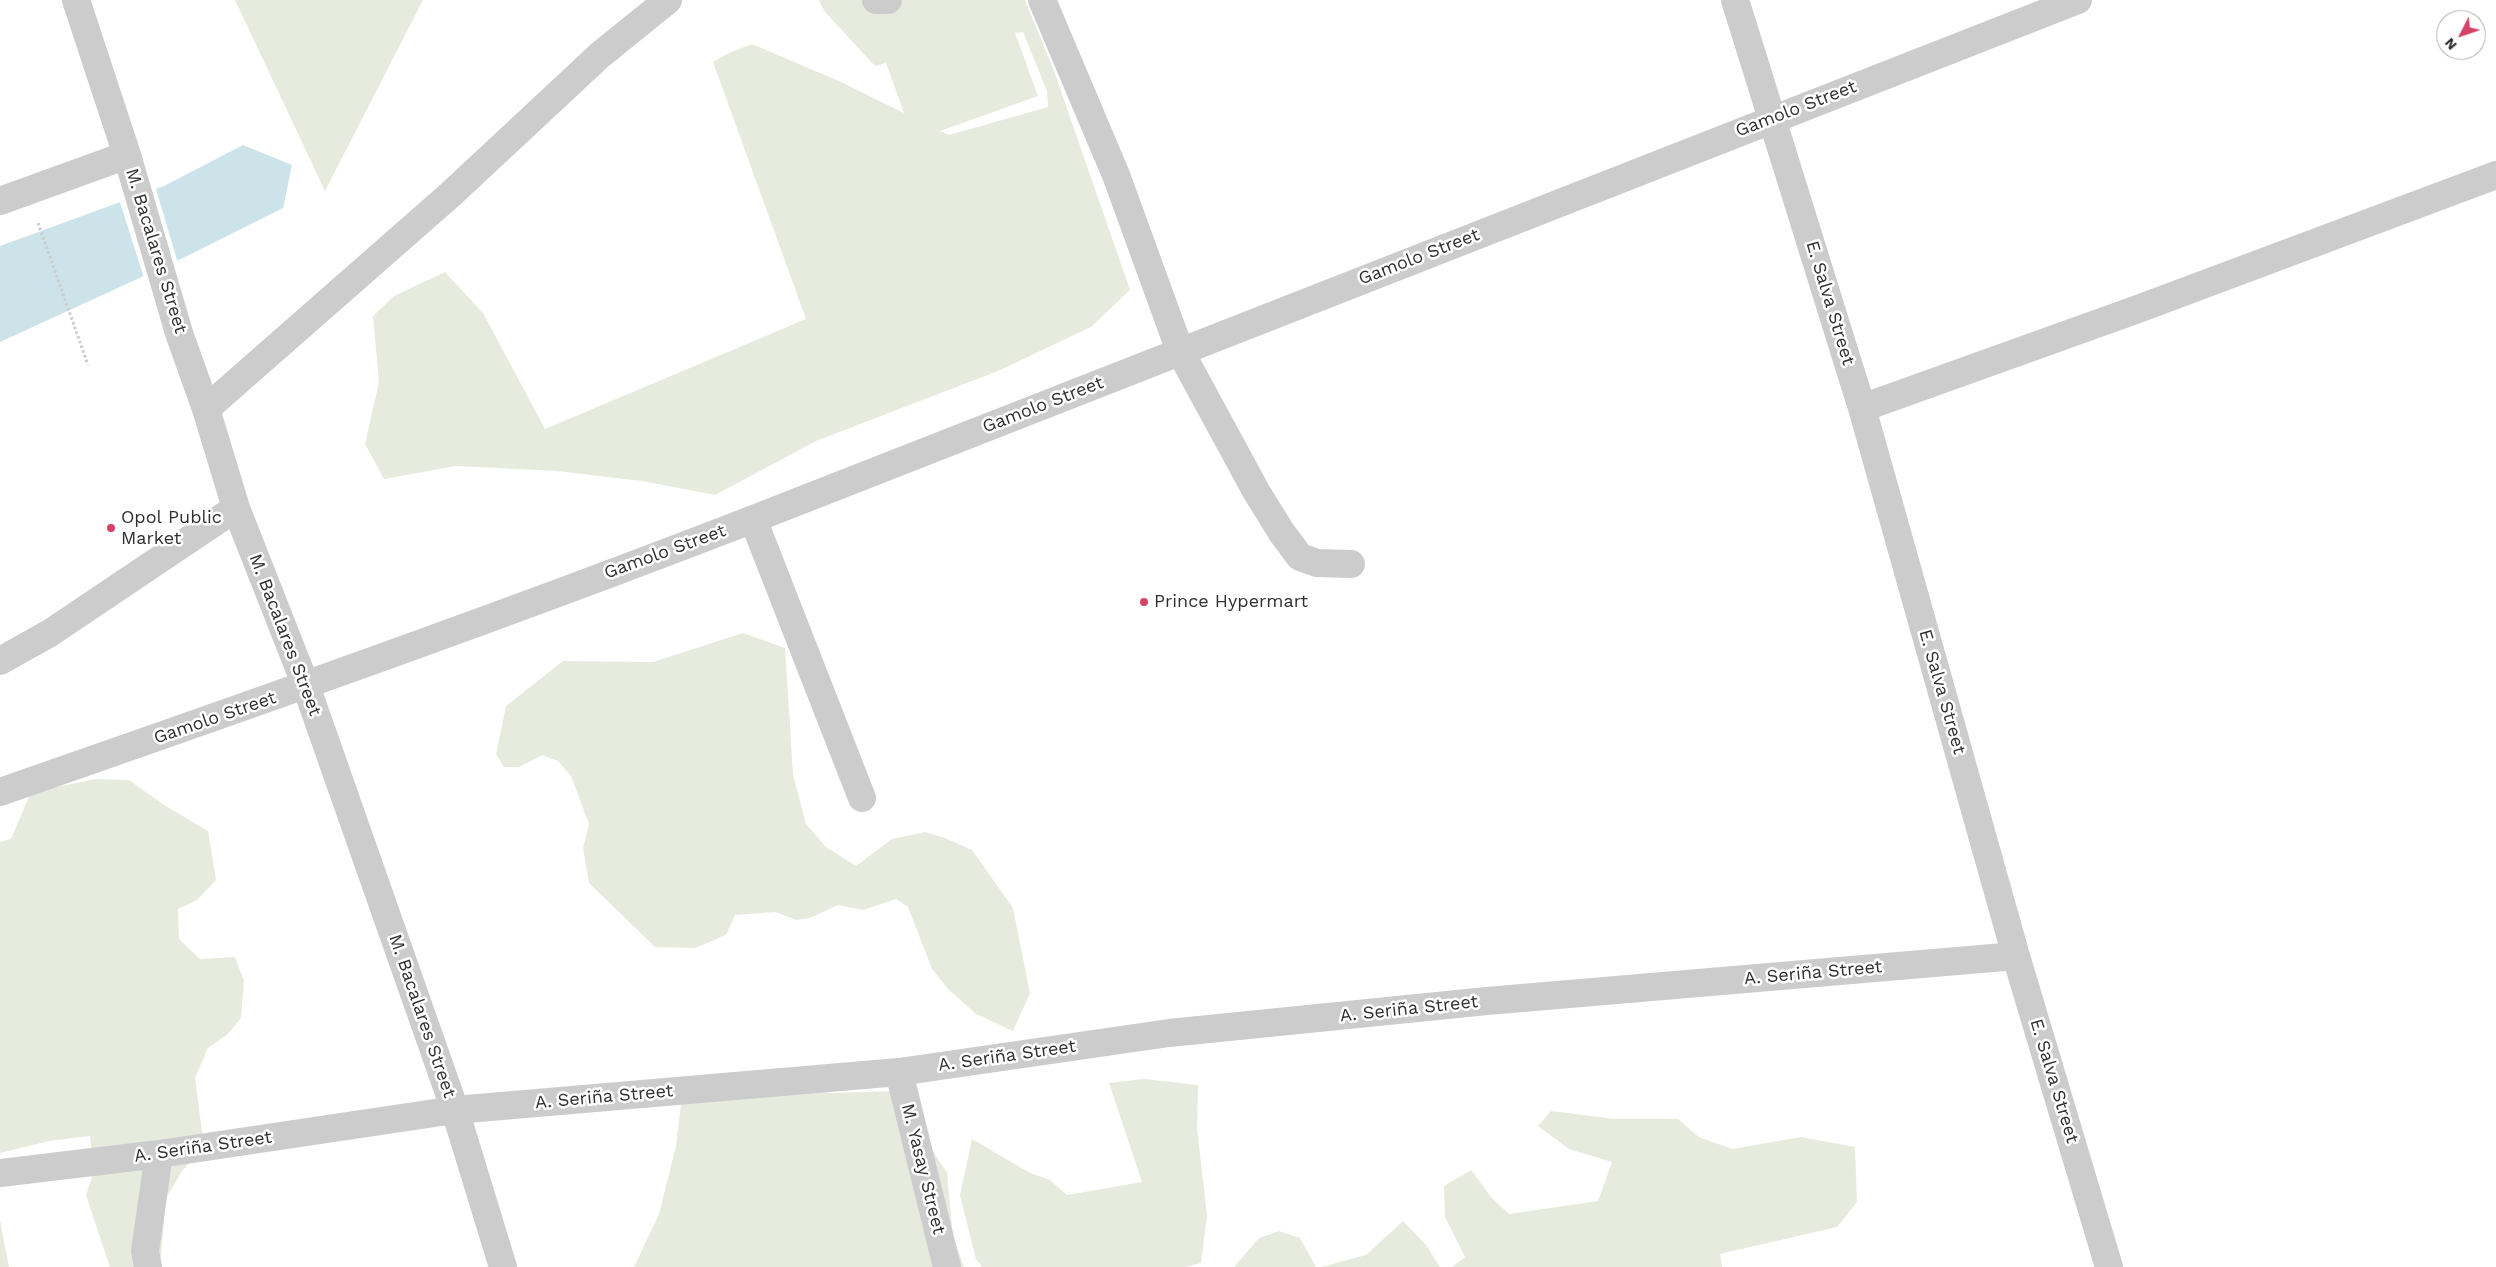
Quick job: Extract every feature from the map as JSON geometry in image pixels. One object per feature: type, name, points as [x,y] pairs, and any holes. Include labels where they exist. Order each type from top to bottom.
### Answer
[{"type":"street","name":"M. Bacalares Street","points":[[76,0],[127,155],[180,333],[206,409],[236,508],[306,686],[455,1110],[503,1267]]},
{"type":"street","points":[[206,409],[450,194],[600,55],[668,0]]},
{"type":"street","points":[[876,0],[888,0]]},
{"type":"street","points":[[1042,0],[1116,175],[1180,351],[1256,491],[1282,533],[1300,557],[1317,563],[1351,564]]},
{"type":"street","name":"E. Salva Street","points":[[1735,0],[1862,408],[2016,956],[2109,1267]]},
{"type":"street","name":"Gamolo Street","points":[[0,792],[306,686],[753,519],[2078,0]]},
{"type":"street","points":[[0,201],[127,155]]},
{"type":"street","points":[[1862,408],[2129,312],[2496,175]]},
{"type":"street","points":[[0,661],[50,633],[236,508]]},
{"type":"street","points":[[753,519],[862,798]]},
{"type":"street","name":"A. Seriña Street","points":[[0,1173],[159,1154],[455,1110],[899,1072],[1168,1033],[1487,1001],[2016,956]]},
{"type":"street","name":"M. Yasay Street","points":[[899,1072],[947,1267]]},
{"type":"street","points":[[148,1267],[145,1251],[159,1154]]},
{"type":"path","points":[[36,220],[88,365]]},
{"type":"shaded area","points":[[235,0],[423,0],[325,191]]},
{"type":"shaded area","points":[[819,0],[1025,0],[1054,71],[1130,290],[1091,327],[998,371],[816,441],[715,495],[642,481],[557,471],[456,466],[384,479],[365,444],[379,382],[373,316],[394,296],[445,272],[483,313],[545,429],[806,319],[713,62],[752,44],[841,82],[904,113],[886,63],[875,66],[825,12]],"holes":[[[1023,32],[1047,91],[1048,107],[949,135],[940,131],[1038,96],[1015,33]]]},
{"type":"shaded area","points":[[743,633],[785,648],[793,774],[806,824],[826,847],[856,866],[892,839],[925,832],[945,838],[972,850],[1013,908],[1030,993],[1013,1031],[976,1014],[948,989],[932,969],[908,907],[896,899],[863,910],[838,905],[810,918],[797,920],[775,912],[735,915],[726,935],[695,948],[655,947],[589,883],[583,848],[589,824],[571,776],[558,761],[542,755],[519,767],[504,767],[496,754],[506,706],[563,661],[653,662]]},
{"type":"shaded area","points":[[96,779],[129,780],[164,805],[208,831],[216,880],[197,900],[178,909],[179,939],[200,959],[235,957],[244,981],[241,1018],[228,1034],[208,1048],[195,1078],[204,1147],[182,1171],[166,1198],[160,1267],[110,1267],[86,1195],[94,1171],[90,1136],[49,1141],[0,1153],[0,842],[11,839],[31,792]]},
{"type":"shaded area","points":[[1144,1079],[1198,1085],[1197,1128],[1207,1216],[1201,1263],[1185,1267],[982,1267],[976,1259],[960,1195],[972,1139],[1030,1173],[1050,1180],[1067,1195],[1142,1182],[1109,1083]]},
{"type":"shaded area","points":[[792,1090],[831,1093],[894,1091],[947,1173],[953,1237],[964,1267],[634,1267],[659,1214],[676,1146],[681,1104]]},
{"type":"shaded area","points":[[1551,1111],[1615,1119],[1678,1119],[1699,1137],[1732,1149],[1801,1137],[1855,1147],[1857,1202],[1837,1227],[1720,1254],[1722,1267],[1452,1267],[1465,1257],[1445,1217],[1444,1186],[1471,1170],[1491,1197],[1509,1214],[1598,1201],[1612,1162],[1569,1149],[1538,1126]]},
{"type":"shaded area","points":[[0,1220],[9,1267],[0,1267]]},
{"type":"shaded area","points":[[1403,1221],[1426,1245],[1440,1267],[1321,1267],[1366,1255]]},
{"type":"shaded area","points":[[1279,1231],[1300,1238],[1316,1267],[1234,1267],[1259,1238]]},
{"type":"water","points":[[243,145],[292,165],[283,208],[181,259],[0,342],[0,246],[164,186]]},
{"type":"pier","points":[[155,186],[178,263],[144,278],[119,199]]},
{"type":"place","name":"Opol Public Market","points":[[111,528]]},
{"type":"place","name":"Prince Hypermart","points":[[1144,602]]}]
